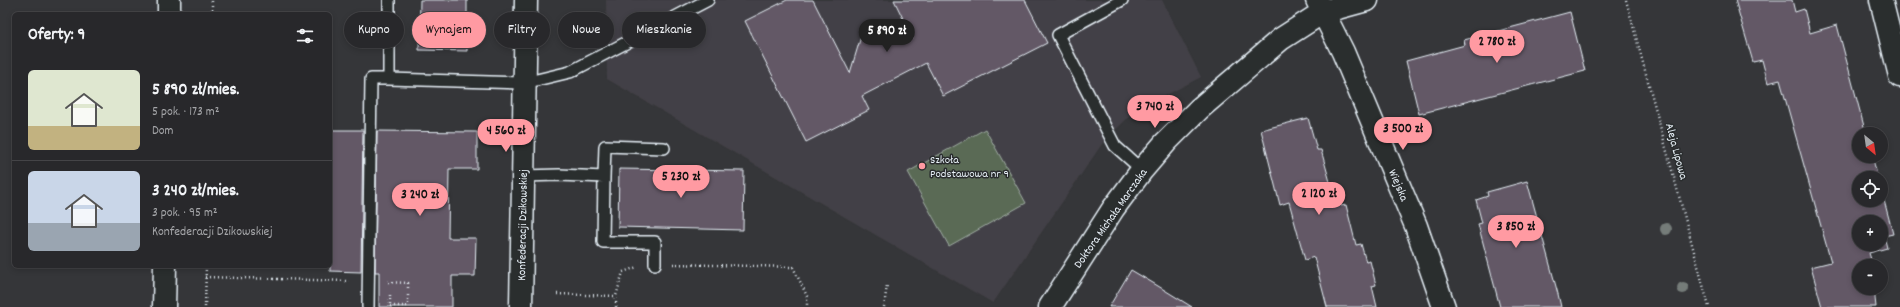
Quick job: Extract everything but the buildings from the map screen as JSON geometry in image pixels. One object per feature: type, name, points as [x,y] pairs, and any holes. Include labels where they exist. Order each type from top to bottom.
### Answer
[{"type":"street","points":[[169,0],[169,12]]},
{"type":"street","name":"Konfederacji Dzikowskiej","points":[[521,307],[526,0]]},
{"type":"street","name":"Doktora Michała Marczaka","points":[[1050,307],[1113,209],[1142,170],[1166,142],[1236,76],[1320,6],[1367,0]]},
{"type":"street","points":[[1881,0],[1900,76]]},
{"type":"street","name":"Wiejska","points":[[1320,6],[1343,52],[1416,226],[1444,307]]},
{"type":"street","points":[[164,307],[165,268]]},
{"type":"lane","points":[[389,0],[389,79]]},
{"type":"lane","points":[[368,307],[371,79],[524,83],[570,72],[708,0]]},
{"type":"lane","points":[[1122,0],[1058,35],[1116,146],[1142,170]]},
{"type":"lane","points":[[655,264],[655,242],[603,242],[605,146],[664,148]]},
{"type":"lane","points":[[523,176],[561,175],[604,177]]},
{"type":"path","points":[[212,0],[212,12]]},
{"type":"path","name":"Aleja Lipowa","points":[[1626,0],[1709,307]]},
{"type":"path","points":[[616,307],[616,296],[623,272],[646,264],[655,264],[793,267],[807,296],[807,307]]},
{"type":"path","points":[[205,307],[206,268]]},
{"type":"path","points":[[205,277],[368,281]]},
{"type":"path","points":[[390,295],[390,307],[408,306],[408,283],[393,282]]},
{"type":"path","points":[[884,307],[887,285]]},
{"type":"path","points":[[557,294],[616,296]]},
{"type":"shaded area","name":"Szkoła Podstawowa nr 9","points":[[606,0],[1162,0],[1201,77],[1134,112],[1104,141],[993,303],[607,79],[607,48],[614,48],[614,12],[606,12]]},
{"type":"green space","points":[[985,129],[1026,203],[949,246],[908,172]]},
{"type":"place","name":"Szkoła Podstawowa nr 9","points":[[922,166]]}]
